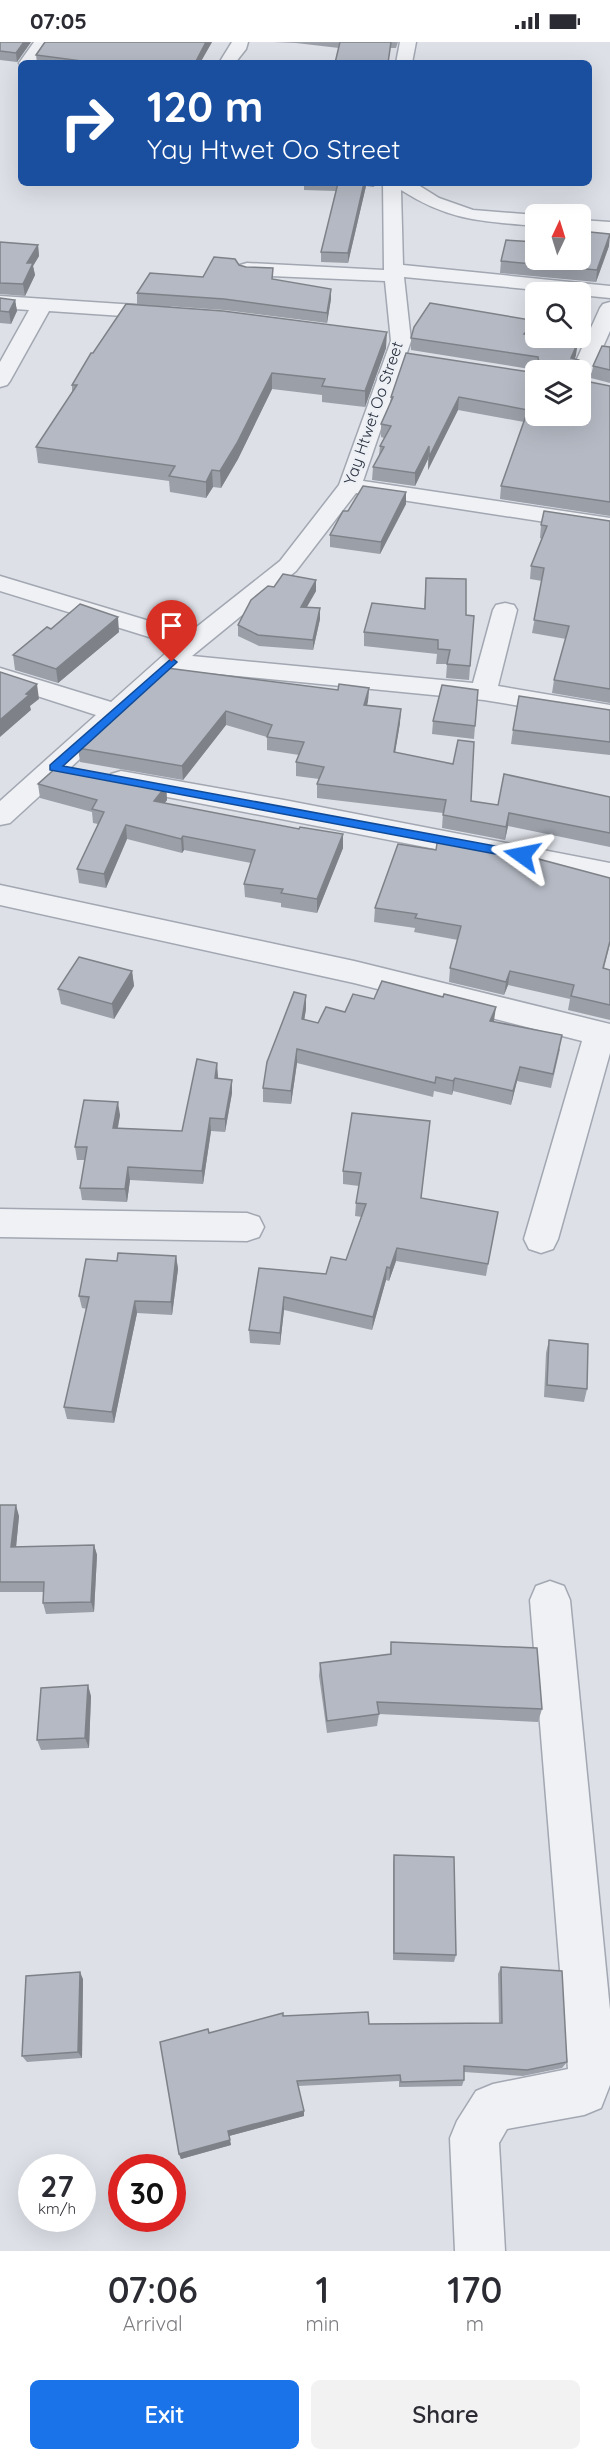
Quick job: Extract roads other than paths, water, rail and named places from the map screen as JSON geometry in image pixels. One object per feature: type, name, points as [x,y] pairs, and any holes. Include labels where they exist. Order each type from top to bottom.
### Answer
[{"type":"street","points":[[29,60],[42,42]]},
{"type":"street","points":[[229,60],[238,49],[240,42]]},
{"type":"street","points":[[405,60],[408,42]]},
{"type":"street","name":"Yay Htwet Oo Street","points":[[0,816],[11,790],[54,768],[193,642],[288,566],[350,486],[399,349],[392,186]]},
{"type":"street","points":[[408,186],[433,202],[471,215],[525,220]]},
{"type":"street","points":[[591,226],[610,228]]},
{"type":"street","points":[[247,268],[394,273],[610,292]]},
{"type":"street","points":[[0,302],[182,315]]},
{"type":"street","points":[[0,381],[42,305]]},
{"type":"street","points":[[587,360],[610,308]]},
{"type":"street","points":[[378,338],[420,360]]},
{"type":"street","points":[[350,486],[610,525]]},
{"type":"street","points":[[0,582],[193,642]]},
{"type":"street","points":[[484,692],[505,610]]},
{"type":"street","points":[[172,662],[484,692],[610,713]]},
{"type":"street","points":[[0,676],[114,712]]},
{"type":"street","points":[[54,768],[296,811],[610,873]]},
{"type":"street","points":[[0,895],[354,972],[605,1034],[541,1239]]},
{"type":"street","points":[[0,1222],[247,1227]]},
{"type":"street","points":[[480,2251],[474,2138],[493,2108],[584,2091],[592,2069],[550,1600]]}]
